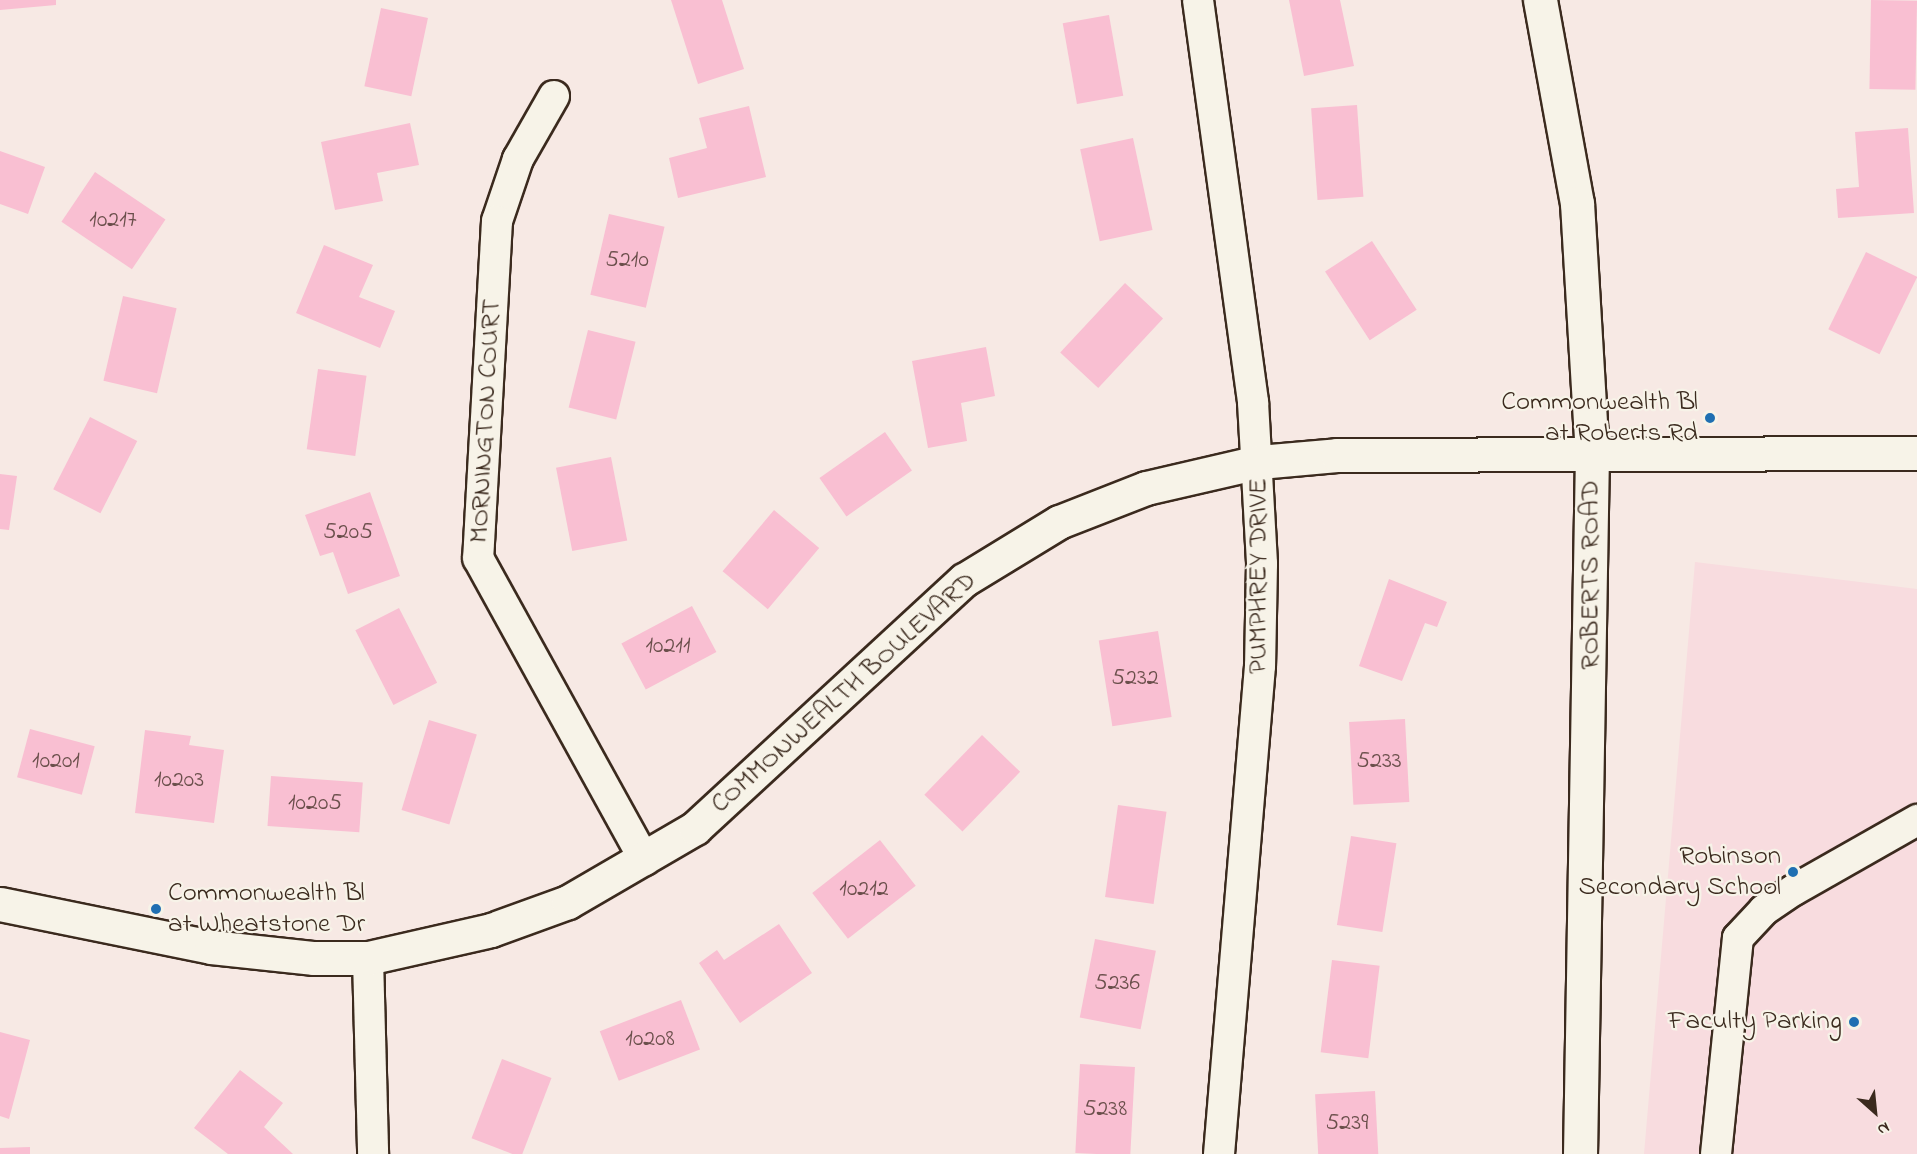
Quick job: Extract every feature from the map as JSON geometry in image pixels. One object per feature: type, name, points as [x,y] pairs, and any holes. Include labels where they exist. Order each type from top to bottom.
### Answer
[{"type":"street","name":"PUMPHREY DRIVE","points":[[1198,0],[1259,462],[1260,666],[1219,1154]]},
{"type":"street","name":"ROBERTS ROAD","points":[[1540,0],[1577,203],[1592,453],[1580,1154]]},
{"type":"street","name":"MORNINGTON COURT","points":[[554,96],[518,159],[497,221],[478,558],[645,860]]},
{"type":"street","name":"COMMONWEALTH BOULEVARD","points":[[0,904],[211,947],[314,958],[368,958],[491,930],[567,902],[645,860],[721,808],[926,612],[999,555],[1059,522],[1146,488],[1259,462],[1337,455],[1917,453]]},
{"type":"street","points":[[1716,1154],[1738,938],[1764,909],[1917,820]]},
{"type":"street","points":[[368,958],[374,1154]]},
{"type":"shaded area","name":"Robinson Secondary School","points":[[1695,562],[1917,589],[1917,1154],[1644,1154]]},
{"type":"building","points":[[0,0],[56,0],[56,5],[0,10]]},
{"type":"building","points":[[671,0],[722,0],[744,69],[698,84]]},
{"type":"building","points":[[1289,0],[1340,0],[1354,66],[1304,76]]},
{"type":"building","points":[[1871,0],[1917,1],[1915,90],[1869,89]]},
{"type":"building","points":[[381,8],[428,18],[411,96],[364,86]]},
{"type":"building","points":[[1109,15],[1123,96],[1077,104],[1063,23]]},
{"type":"building","points":[[1357,105],[1363,197],[1318,200],[1311,108]]},
{"type":"building","points":[[749,106],[766,177],[678,198],[669,158],[707,148],[699,118]]},
{"type":"building","points":[[410,123],[419,165],[377,173],[383,201],[335,210],[321,142]]},
{"type":"building","points":[[1908,128],[1914,213],[1838,218],[1836,189],[1859,187],[1855,132]]},
{"type":"building","points":[[1133,138],[1153,230],[1100,241],[1080,149]]},
{"type":"building","points":[[0,151],[45,167],[28,214],[0,204]]},
{"type":"building","points":[[95,172],[165,220],[132,269],[61,222]]},
{"type":"building","points":[[609,214],[665,227],[646,308],[590,295]]},
{"type":"building","points":[[1372,241],[1417,310],[1370,340],[1325,271]]},
{"type":"building","points":[[324,245],[373,265],[359,297],[395,311],[380,348],[296,313]]},
{"type":"building","points":[[1866,252],[1917,277],[1880,354],[1828,329]]},
{"type":"building","points":[[1125,283],[1163,318],[1098,388],[1060,352]]},
{"type":"building","points":[[123,296],[177,308],[157,393],[103,381]]},
{"type":"building","points":[[588,330],[636,342],[616,419],[569,408]]},
{"type":"building","points":[[986,347],[995,396],[961,403],[967,441],[928,448],[912,361]]},
{"type":"building","points":[[318,369],[367,376],[355,456],[307,449]]},
{"type":"building","points":[[90,417],[137,441],[100,513],[53,489]]},
{"type":"building","points":[[885,432],[912,471],[846,516],[819,478]]},
{"type":"building","points":[[611,457],[627,540],[572,551],[556,468]]},
{"type":"building","points":[[0,474],[17,476],[9,530],[0,529]]},
{"type":"building","points":[[370,492],[400,576],[348,594],[333,552],[320,556],[305,515]]},
{"type":"building","points":[[774,510],[819,548],[768,609],[723,571]]},
{"type":"building","points":[[1389,579],[1447,602],[1437,627],[1425,623],[1402,681],[1359,666]]},
{"type":"building","points":[[692,606],[716,652],[646,689],[621,644]]},
{"type":"building","points":[[399,608],[437,683],[393,705],[355,630]]},
{"type":"building","points":[[1158,631],[1172,717],[1112,726],[1099,640]]},
{"type":"building","points":[[1405,719],[1409,802],[1353,805],[1349,722]]},
{"type":"building","points":[[429,720],[477,735],[449,825],[402,810]]},
{"type":"building","points":[[30,729],[95,746],[82,795],[17,777]]},
{"type":"building","points":[[145,730],[191,736],[189,745],[224,750],[214,823],[135,813]]},
{"type":"building","points":[[982,735],[1020,772],[962,832],[924,795]]},
{"type":"building","points":[[271,776],[363,782],[359,832],[268,826]]},
{"type":"building","points":[[1118,805],[1167,812],[1154,904],[1105,897]]},
{"type":"building","points":[[1351,836],[1396,843],[1382,932],[1337,925]]},
{"type":"building","points":[[880,840],[916,886],[848,939],[812,893]]},
{"type":"building","points":[[779,924],[812,973],[740,1023],[699,963],[717,950],[724,960]]},
{"type":"building","points":[[1095,939],[1156,951],[1141,1029],[1080,1018]]},
{"type":"building","points":[[1332,960],[1380,966],[1368,1058],[1321,1052]]},
{"type":"building","points":[[681,1000],[700,1049],[619,1081],[600,1031]]},
{"type":"building","points":[[0,1032],[30,1040],[9,1119],[0,1116]]},
{"type":"building","points":[[502,1059],[551,1078],[522,1154],[512,1154],[472,1138]]},
{"type":"building","points":[[1080,1064],[1135,1067],[1130,1154],[1075,1153]]},
{"type":"building","points":[[240,1070],[283,1103],[264,1127],[293,1154],[228,1154],[194,1128]]},
{"type":"building","points":[[1375,1091],[1378,1154],[1318,1154],[1315,1094]]},
{"type":"building","points":[[30,1147],[30,1154],[0,1154],[0,1148]]},
{"type":"place","name":"Commonwealth Bl at Roberts Rd","points":[[1710,418]]},
{"type":"place","name":"Robinson Secondary School","points":[[1793,872]]},
{"type":"place","name":"Commonwealth Bl at Wheatstone Dr","points":[[156,909]]},
{"type":"place","name":"Faculty Parking","points":[[1854,1022]]}]
